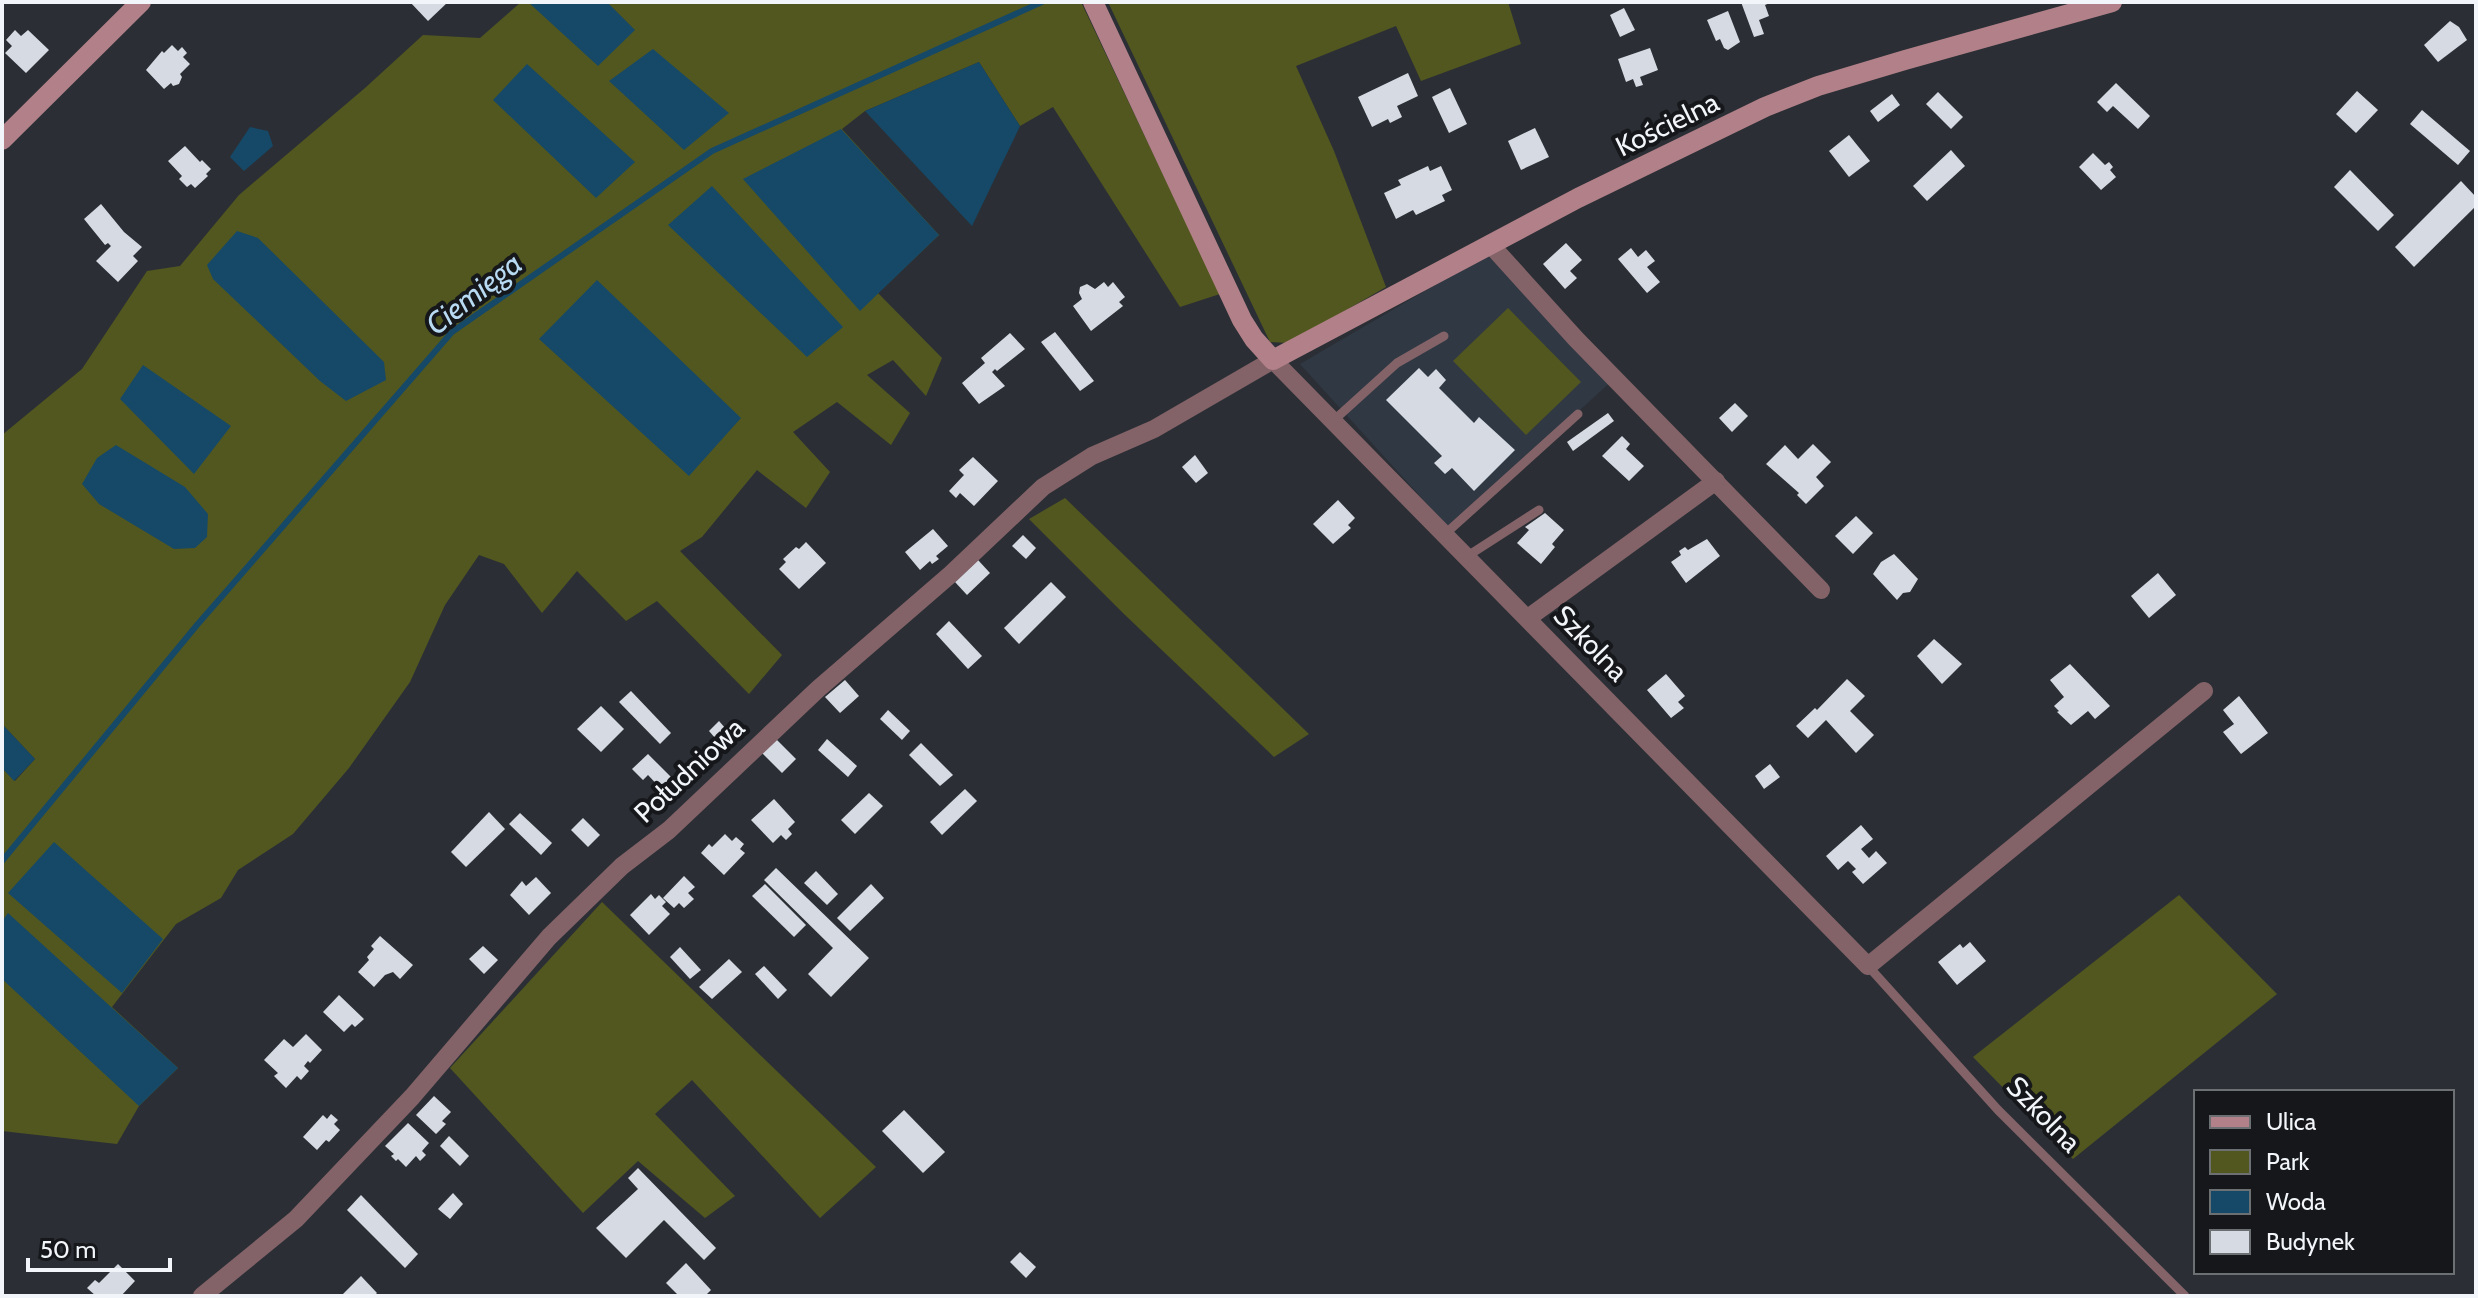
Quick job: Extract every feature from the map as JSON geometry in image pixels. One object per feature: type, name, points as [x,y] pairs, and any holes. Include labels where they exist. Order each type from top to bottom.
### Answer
[{"type":"street","points":[[2,140],[141,2]]},
{"type":"street","name":"Kościelna","points":[[1273,360],[1578,198],[1778,102],[1905,60],[2112,2]]},
{"type":"street","points":[[1095,6],[1242,320],[1273,360]]},
{"type":"street","points":[[1490,244],[1576,339],[1821,590]]},
{"type":"street","name":"Szkolna","points":[[1273,360],[1868,966]]},
{"type":"street","name":"Południowa","points":[[202,1296],[296,1219],[412,1097],[549,937],[622,866],[669,830],[818,689],[951,574],[1043,487],[1092,456],[1154,429],[1214,397],[1273,360]]},
{"type":"street","points":[[1528,618],[1716,481]]},
{"type":"street","points":[[1868,966],[2204,691]]},
{"type":"lane","points":[[1332,421],[1397,363],[1444,336]]},
{"type":"lane","points":[[1444,535],[1578,414]]},
{"type":"lane","points":[[1466,557],[1539,510]]},
{"type":"lane","name":"Szkolna","points":[[1868,966],[1998,1110],[2185,1296]]},
{"type":"shaded area","points":[[1495,250],[1616,377],[1450,529],[1300,364]]},
{"type":"green space","points":[[521,2],[1081,2],[1220,294],[1180,307],[1053,107],[1020,126],[979,62],[865,111],[842,129],[939,235],[878,293],[942,358],[926,396],[893,360],[867,375],[910,413],[891,445],[837,402],[793,432],[830,472],[806,508],[757,470],[702,537],[680,551],[782,655],[749,694],[657,601],[626,621],[577,571],[542,613],[504,564],[479,555],[445,605],[410,682],[349,768],[293,834],[238,870],[221,898],[176,924],[112,1007],[178,1068],[139,1106],[117,1144],[2,1131],[2,768],[15,781],[35,759],[2,724],[2,435],[82,369],[147,271],[180,266],[239,195],[423,35],[480,38]]},
{"type":"green space","points":[[1108,2],[1508,2],[1521,44],[1421,81],[1396,26],[1296,66],[1334,151],[1386,287],[1289,343],[1270,342]]},
{"type":"green space","points":[[1508,308],[1581,382],[1526,435],[1453,361]]},
{"type":"green space","points":[[1065,498],[1309,734],[1274,757],[1124,614],[1029,519]]},
{"type":"green space","points":[[2179,895],[2277,994],[2073,1159],[1973,1057]]},
{"type":"green space","points":[[602,902],[876,1167],[820,1218],[692,1080],[655,1114],[735,1196],[705,1218],[638,1161],[583,1213],[450,1068]]},
{"type":"water","points":[[528,2],[607,2],[635,30],[598,66]]},
{"type":"water","points":[[653,49],[729,113],[684,150],[609,81]]},
{"type":"water","points":[[979,62],[1020,126],[972,226],[865,111]]},
{"type":"water","points":[[527,64],[635,162],[596,198],[493,100]]},
{"type":"water","points":[[250,127],[268,131],[273,146],[244,171],[230,157]]},
{"type":"water","points":[[841,129],[939,235],[860,311],[743,179]]},
{"type":"water","points":[[712,186],[843,327],[807,357],[668,225]]},
{"type":"water","points":[[237,231],[258,238],[384,362],[386,380],[346,401],[320,381],[213,279],[207,265]]},
{"type":"water","points":[[597,280],[741,418],[689,476],[539,339]]},
{"type":"water","points":[[143,365],[231,426],[194,474],[120,399]]},
{"type":"water","points":[[116,445],[185,487],[208,514],[207,537],[195,548],[174,549],[99,504],[82,484],[97,458]]},
{"type":"water","points":[[2,724],[35,759],[14,781],[2,768]]},
{"type":"water","points":[[54,842],[163,939],[122,993],[8,893]]},
{"type":"water","points":[[8,913],[178,1068],[139,1106],[2,979],[2,921]]},
{"type":"building","points":[[410,2],[448,2],[428,21]]},
{"type":"building","points":[[1741,2],[1772,2],[1765,5],[1769,16],[1759,20],[1764,34],[1754,37]]},
{"type":"building","points":[[1624,8],[1635,30],[1620,37],[1610,15]]},
{"type":"building","points":[[1728,11],[1740,42],[1728,50],[1720,39],[1716,41],[1707,20]]},
{"type":"building","points":[[2450,21],[2459,27],[2467,40],[2438,62],[2424,45]]},
{"type":"building","points":[[15,30],[21,36],[28,30],[49,50],[26,73],[5,53],[12,46],[6,40]]},
{"type":"building","points":[[172,45],[178,51],[182,47],[187,53],[183,57],[190,64],[180,74],[179,84],[173,86],[171,83],[164,89],[146,70],[162,51],[164,53]]},
{"type":"building","points":[[1650,48],[1658,70],[1640,77],[1643,85],[1636,87],[1633,79],[1626,82],[1618,59]]},
{"type":"building","points":[[1408,73],[1418,96],[1397,106],[1402,117],[1390,123],[1388,119],[1372,127],[1358,97]]},
{"type":"building","points":[[2116,83],[2150,116],[2138,129],[2113,106],[2107,112],[2097,102]]},
{"type":"building","points":[[1450,88],[1467,124],[1449,133],[1432,97]]},
{"type":"building","points":[[2357,91],[2378,110],[2356,133],[2336,114]]},
{"type":"building","points":[[1938,92],[1963,117],[1951,129],[1926,104]]},
{"type":"building","points":[[1892,94],[1900,105],[1878,122],[1870,111]]},
{"type":"building","points":[[2422,110],[2470,151],[2458,165],[2410,124]]},
{"type":"building","points":[[1535,128],[1549,157],[1521,170],[1508,141]]},
{"type":"building","points":[[1849,135],[1870,161],[1849,177],[1829,151]]},
{"type":"building","points":[[185,146],[211,169],[195,188],[191,184],[187,187],[179,179],[182,176],[168,161]]},
{"type":"building","points":[[1951,150],[1965,166],[1927,201],[1913,186]]},
{"type":"building","points":[[2093,153],[2105,165],[2109,162],[2113,167],[2110,170],[2116,177],[2101,190],[2079,167]]},
{"type":"building","points":[[1428,166],[1430,171],[1441,166],[1452,190],[1442,195],[1445,201],[1416,215],[1413,210],[1396,219],[1384,193],[1401,185],[1398,180]]},
{"type":"building","points":[[2350,170],[2394,215],[2378,231],[2334,187]]},
{"type":"building","points":[[2461,181],[2476,197],[2476,206],[2414,267],[2395,247]]},
{"type":"building","points":[[101,204],[124,232],[142,247],[133,256],[138,261],[118,282],[96,261],[111,246],[108,243],[105,245],[84,219]]},
{"type":"building","points":[[1566,243],[1582,260],[1570,271],[1577,278],[1565,289],[1543,264]]},
{"type":"building","points":[[1631,248],[1638,257],[1646,250],[1655,261],[1647,267],[1660,282],[1647,293],[1618,259]]},
{"type":"building","points":[[1104,282],[1108,287],[1113,282],[1125,297],[1119,302],[1123,306],[1091,331],[1073,306],[1082,299],[1080,287],[1087,284],[1095,289]]},
{"type":"building","points":[[1055,332],[1094,381],[1080,391],[1041,342]]},
{"type":"building","points":[[1010,333],[1025,349],[992,372],[1005,386],[979,404],[962,383],[985,363],[981,358]]},
{"type":"building","points":[[1419,368],[1428,377],[1436,369],[1446,380],[1439,388],[1474,423],[1479,417],[1515,450],[1474,491],[1452,468],[1445,474],[1434,463],[1442,456],[1386,400]]},
{"type":"building","points":[[1735,403],[1748,416],[1732,432],[1719,418]]},
{"type":"building","points":[[1608,413],[1614,421],[1573,451],[1567,442]]},
{"type":"building","points":[[1622,436],[1630,444],[1626,449],[1644,466],[1629,481],[1602,456]]},
{"type":"building","points":[[1813,444],[1831,462],[1816,477],[1824,486],[1806,504],[1797,495],[1799,493],[1766,464],[1785,445],[1798,459]]},
{"type":"building","points":[[1195,455],[1208,473],[1196,483],[1182,467]]},
{"type":"building","points":[[973,457],[998,481],[974,506],[960,493],[956,498],[949,491],[964,475],[959,470]]},
{"type":"building","points":[[1338,500],[1355,518],[1348,525],[1351,528],[1333,544],[1313,524]]},
{"type":"building","points":[[1545,513],[1564,530],[1541,564],[1517,543],[1529,530],[1525,527]]},
{"type":"building","points":[[1856,516],[1873,533],[1853,554],[1835,536]]},
{"type":"building","points":[[933,529],[948,546],[936,556],[939,559],[932,564],[930,561],[920,570],[905,552]]},
{"type":"building","points":[[1023,535],[1036,548],[1026,559],[1012,546]]},
{"type":"building","points":[[1707,539],[1720,556],[1686,583],[1671,562],[1681,555],[1679,551],[1685,547],[1688,550]]},
{"type":"building","points":[[806,542],[826,563],[799,589],[779,569],[786,562],[783,559]]},
{"type":"building","points":[[1894,554],[1918,579],[1910,592],[1903,593],[1897,600],[1873,574],[1881,562]]},
{"type":"building","points":[[978,560],[990,573],[967,595],[955,582]]},
{"type":"building","points":[[2158,573],[2176,595],[2149,618],[2131,596]]},
{"type":"building","points":[[1051,582],[1066,597],[1019,644],[1004,628]]},
{"type":"building","points":[[949,621],[982,656],[968,669],[936,634]]},
{"type":"building","points":[[1934,639],[1962,664],[1942,684],[1917,656]]},
{"type":"building","points":[[2070,664],[2110,706],[2095,719],[2088,711],[2071,725],[2054,706],[2064,697],[2050,680]]},
{"type":"building","points":[[1666,674],[1685,696],[1678,702],[1684,708],[1671,718],[1647,690]]},
{"type":"building","points":[[1847,679],[1865,696],[1850,711],[1874,735],[1856,753],[1826,720],[1808,738],[1796,726],[1815,708],[1817,710]]},
{"type":"building","points":[[845,680],[859,696],[840,713],[825,697]]},
{"type":"building","points":[[631,691],[671,733],[660,744],[619,702]]},
{"type":"building","points":[[2239,696],[2268,733],[2241,754],[2223,732],[2234,724],[2223,710]]},
{"type":"building","points":[[601,706],[624,729],[601,752],[577,729]]},
{"type":"building","points":[[888,710],[910,731],[902,740],[880,719]]},
{"type":"building","points":[[719,721],[733,737],[722,746],[709,731]]},
{"type":"building","points":[[775,738],[796,759],[782,773],[761,752]]},
{"type":"building","points":[[827,739],[857,766],[848,777],[818,750]]},
{"type":"building","points":[[921,743],[953,775],[940,786],[909,755]]},
{"type":"building","points":[[648,754],[674,780],[663,791],[648,775],[643,780],[632,769]]},
{"type":"building","points":[[1770,764],[1780,777],[1764,789],[1755,776]]},
{"type":"building","points":[[965,789],[977,801],[942,835],[930,822]]},
{"type":"building","points":[[869,793],[883,806],[855,834],[841,820]]},
{"type":"building","points":[[774,799],[795,822],[788,829],[792,834],[786,840],[781,835],[773,843],[751,820]]},
{"type":"building","points":[[489,812],[505,829],[466,867],[451,852]]},
{"type":"building","points":[[520,813],[552,843],[541,855],[509,824]]},
{"type":"building","points":[[583,818],[600,835],[588,847],[571,830]]},
{"type":"building","points":[[1861,825],[1873,839],[1861,849],[1869,858],[1876,851],[1887,863],[1863,884],[1852,872],[1856,869],[1848,861],[1838,870],[1826,856]]},
{"type":"building","points":[[725,834],[732,841],[736,837],[744,844],[740,849],[745,853],[724,875],[701,853]]},
{"type":"building","points":[[776,868],[869,958],[831,997],[808,974],[833,948],[764,880]]},
{"type":"building","points":[[816,871],[838,894],[827,905],[804,883]]},
{"type":"building","points":[[684,876],[695,887],[688,893],[694,899],[684,908],[679,903],[674,908],[663,898]]},
{"type":"building","points":[[536,877],[551,893],[529,915],[510,895],[522,881],[526,886]]},
{"type":"building","points":[[765,884],[806,925],[794,937],[752,896]]},
{"type":"building","points":[[871,884],[884,898],[850,931],[837,918]]},
{"type":"building","points":[[651,894],[655,899],[659,895],[666,902],[662,906],[670,914],[649,935],[630,915]]},
{"type":"building","points":[[380,936],[413,965],[400,979],[393,972],[385,975],[374,987],[358,972],[369,960],[367,957],[374,949],[371,946]]},
{"type":"building","points":[[1970,942],[1986,961],[1957,985],[1938,962],[1960,944],[1963,948]]},
{"type":"building","points":[[483,946],[498,960],[484,974],[469,959]]},
{"type":"building","points":[[680,947],[701,970],[690,979],[670,957]]},
{"type":"building","points":[[729,959],[742,972],[712,999],[699,987]]},
{"type":"building","points":[[764,966],[787,990],[778,999],[755,974]]},
{"type":"building","points":[[339,995],[364,1019],[344,1032],[323,1012]]},
{"type":"building","points":[[306,1034],[322,1050],[304,1066],[309,1071],[301,1080],[297,1076],[286,1088],[274,1076],[278,1073],[264,1060],[284,1039],[293,1047]]},
{"type":"building","points":[[434,1096],[451,1112],[442,1121],[446,1124],[436,1134],[416,1115]]},
{"type":"building","points":[[904,1110],[945,1152],[923,1173],[882,1131]]},
{"type":"building","points":[[331,1114],[338,1120],[334,1124],[340,1130],[317,1150],[303,1137],[323,1115],[327,1119]]},
{"type":"building","points":[[408,1123],[429,1143],[422,1151],[426,1155],[420,1161],[416,1156],[406,1167],[391,1156],[394,1154],[385,1146]]},
{"type":"building","points":[[449,1136],[469,1156],[460,1166],[440,1146]]},
{"type":"building","points":[[638,1168],[716,1248],[704,1260],[664,1220],[626,1258],[596,1228],[638,1189],[628,1178]]},
{"type":"building","points":[[453,1193],[463,1204],[450,1219],[438,1209]]},
{"type":"building","points":[[361,1195],[418,1254],[405,1268],[347,1210]]},
{"type":"building","points":[[1020,1252],[1036,1267],[1026,1278],[1010,1262]]},
{"type":"building","points":[[686,1263],[711,1290],[705,1296],[679,1296],[666,1283]]},
{"type":"building","points":[[118,1264],[135,1281],[121,1296],[96,1296],[87,1288],[95,1280],[99,1283]]},
{"type":"building","points":[[361,1276],[377,1293],[374,1296],[341,1296]]},
{"type":"waterway","name":"Ciemięga","points":[[2,861],[197,625],[452,332],[712,151],[1042,2]]}]
